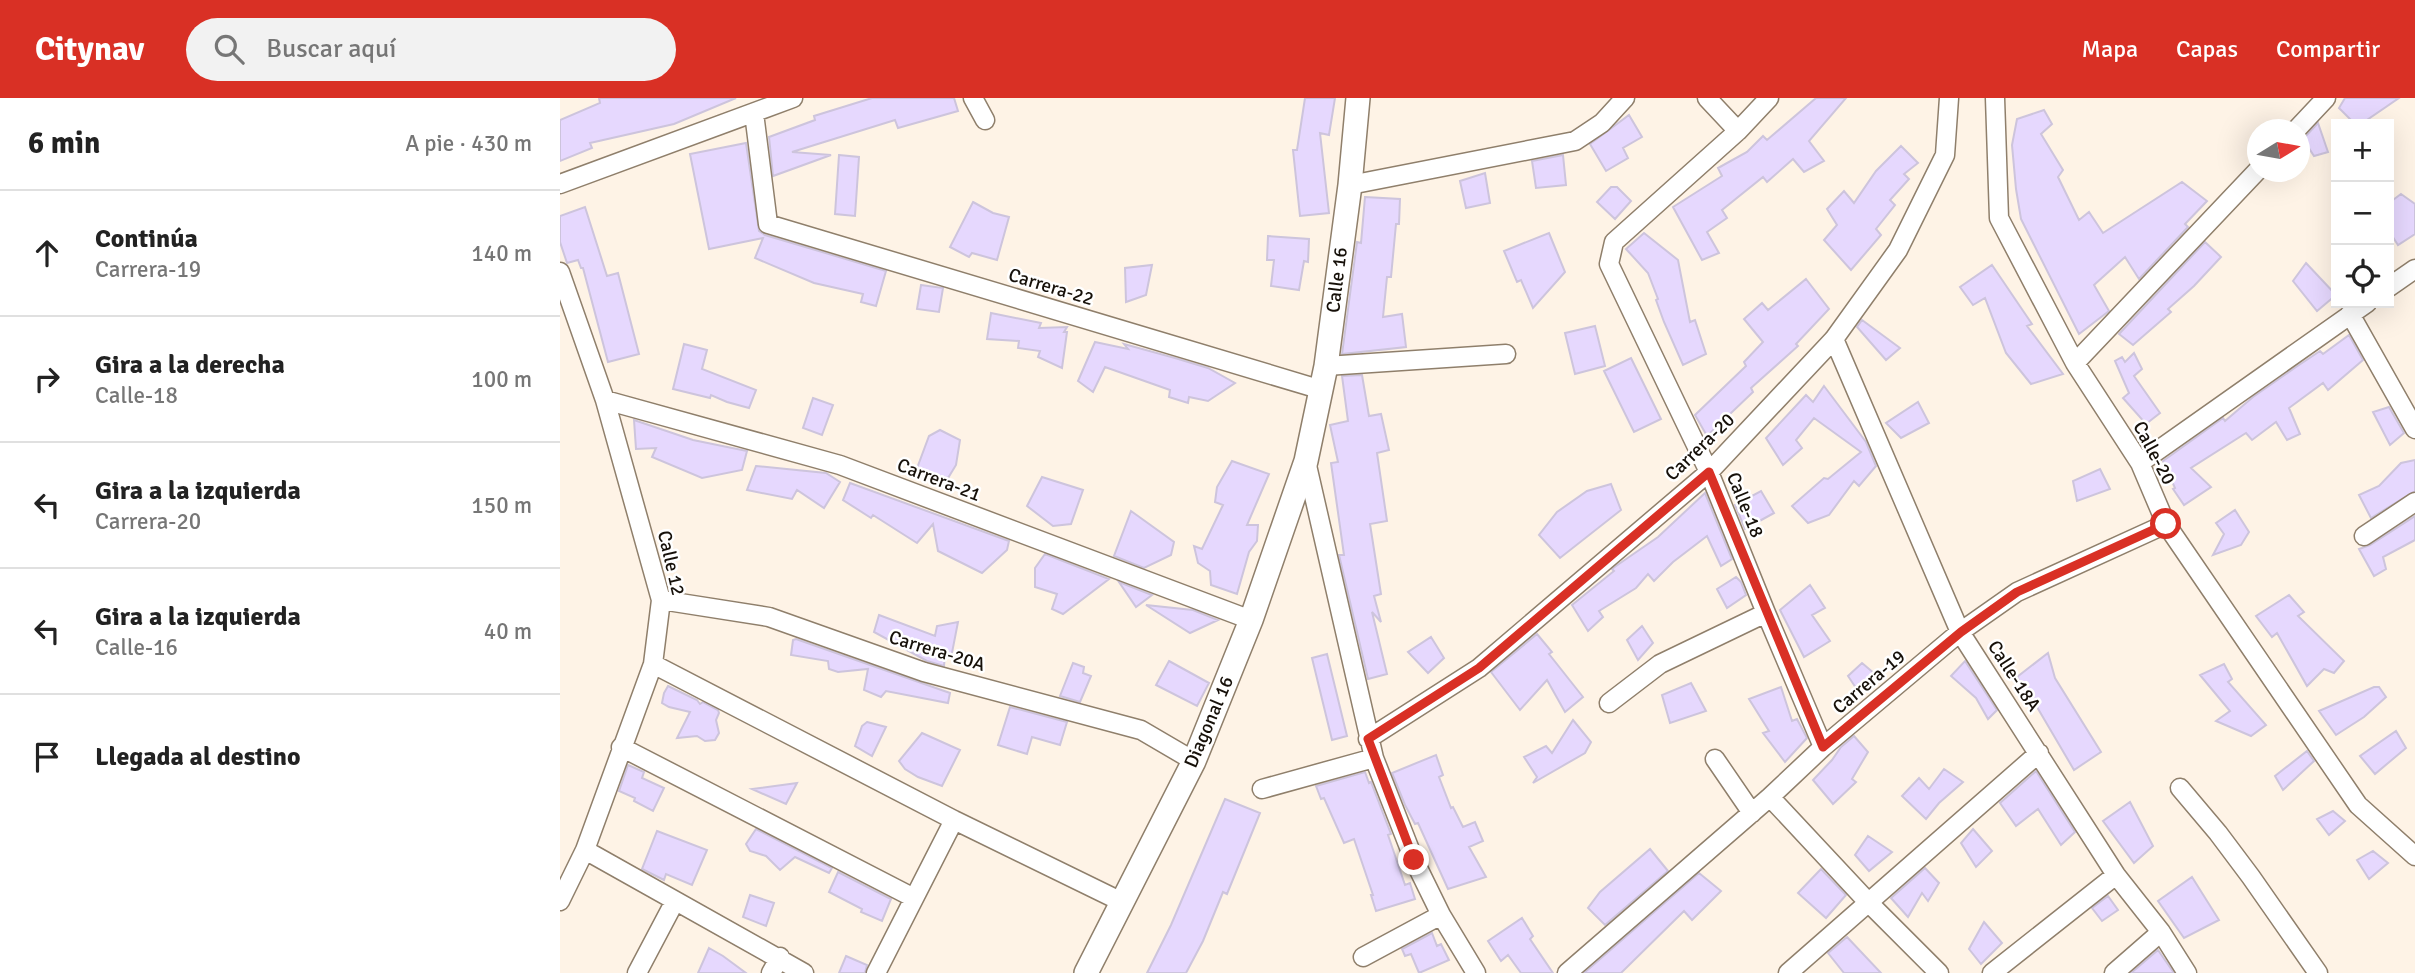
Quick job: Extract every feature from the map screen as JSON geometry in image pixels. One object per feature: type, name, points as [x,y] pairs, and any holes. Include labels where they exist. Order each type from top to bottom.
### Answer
[{"type":"street","points":[[560,184],[793,98]]},
{"type":"street","points":[[973,98],[985,120]]},
{"type":"street","name":"Calle 16","points":[[1306,461],[1326,366],[1350,185],[1358,98]]},
{"type":"street","points":[[1350,185],[1575,141],[1602,123],[1625,98]]},
{"type":"street","points":[[1707,98],[1738,131],[1769,98]]},
{"type":"street","name":"Carrera-20","points":[[1368,739],[1479,668],[1709,472],[1834,339],[1898,250],[1945,155],[1949,98]]},
{"type":"street","name":"Calle-20","points":[[1995,98],[1999,218],[2075,363],[2140,463],[2166,524],[2358,805],[2415,856]]},
{"type":"street","points":[[2306,119],[2326,98]]},
{"type":"street","name":"Carrera-22","points":[[754,113],[768,224],[1322,390]]},
{"type":"street","name":"Calle-18","points":[[1738,131],[1615,242],[1609,264],[1709,472],[1823,747]]},
{"type":"street","points":[[2075,363],[2247,182]]},
{"type":"street","points":[[2394,284],[2415,269]]},
{"type":"street","name":"Calle 12","points":[[560,272],[606,400],[662,600],[653,664],[585,850],[560,901]]},
{"type":"street","points":[[2140,463],[2359,308]]},
{"type":"street","points":[[2350,314],[2415,429]]},
{"type":"street","name":"Calle-18A","points":[[1834,339],[1961,632],[2116,875],[2161,932],[2187,973]]},
{"type":"street","points":[[1326,366],[1506,355]]},
{"type":"street","name":"Carrera-21","points":[[606,400],[840,465],[1251,620]]},
{"type":"street","points":[[1306,461],[1374,758],[1414,860],[1441,915],[1476,973]]},
{"type":"street","name":"Diagonal 16","points":[[1086,973],[1194,761],[1251,620],[1306,461]]},
{"type":"street","points":[[2364,536],[2415,502]]},
{"type":"street","name":"Carrera-19","points":[[1567,973],[1752,813],[1823,747],[1961,632],[2017,592],[2166,524]]},
{"type":"street","name":"Carrera-20A","points":[[662,600],[769,617],[924,672],[1141,730],[1194,761]]},
{"type":"street","points":[[1609,703],[1660,664],[1766,613]]},
{"type":"street","points":[[653,664],[954,820],[1122,902]]},
{"type":"street","points":[[621,747],[914,898]]},
{"type":"street","points":[[1788,973],[2039,753]]},
{"type":"street","points":[[1262,789],[1374,758]]},
{"type":"street","points":[[1715,759],[1752,813]]},
{"type":"street","points":[[2180,788],[2235,855],[2318,973]]},
{"type":"street","points":[[1770,797],[1939,973]]},
{"type":"street","points":[[876,973],[954,820]]},
{"type":"street","points":[[585,850],[675,901],[776,965],[804,973]]},
{"type":"street","points":[[1992,973],[2116,875]]},
{"type":"street","points":[[637,973],[675,901]]},
{"type":"street","points":[[1363,957],[1441,915]]},
{"type":"street","points":[[2113,973],[2161,932]]},
{"type":"building","points":[[599,98],[736,98],[674,124],[590,143],[592,148],[560,161],[560,120],[600,103]]},
{"type":"building","points":[[872,98],[954,98],[958,111],[898,128],[895,120],[792,152],[831,155],[773,176],[769,137],[815,120],[814,116]]},
{"type":"building","points":[[1305,98],[1335,98],[1329,135],[1320,133],[1329,213],[1300,216],[1293,150],[1297,150]]},
{"type":"building","points":[[1816,98],[1846,98],[1809,141],[1824,161],[1804,172],[1793,159],[1767,182],[1763,177],[1722,210],[1727,218],[1707,232],[1719,253],[1702,260],[1673,207],[1722,176],[1718,168],[1747,152],[1763,136],[1767,140]]},
{"type":"building","points":[[2345,98],[2399,98],[2368,119],[2350,119],[2339,108]]},
{"type":"building","points":[[2044,110],[2052,124],[2041,134],[2063,170],[2058,177],[2079,220],[2089,212],[2103,233],[2182,182],[2207,201],[2185,224],[2188,227],[2139,279],[2125,257],[2094,285],[2109,311],[2079,334],[2021,219],[2016,189],[2012,145],[2017,119]]},
{"type":"building","points":[[1629,115],[1642,137],[1623,148],[1628,158],[1606,171],[1590,144]]},
{"type":"building","points":[[2318,123],[2328,152],[2314,156],[2310,150],[2310,132]]},
{"type":"building","points":[[746,143],[759,231],[886,271],[876,306],[861,302],[863,294],[814,283],[755,258],[763,238],[709,249],[690,154]]},
{"type":"building","points":[[1901,146],[1918,163],[1904,174],[1909,179],[1890,200],[1895,205],[1876,229],[1881,235],[1851,270],[1824,240],[1837,225],[1827,209],[1844,191],[1854,203],[1876,171]]},
{"type":"building","points":[[839,155],[859,157],[855,216],[835,214]]},
{"type":"building","points":[[1563,155],[1566,185],[1536,188],[1532,161]]},
{"type":"building","points":[[1485,173],[1490,203],[1466,208],[1460,181]]},
{"type":"building","points":[[1611,187],[1617,187],[1631,201],[1615,219],[1597,202]]},
{"type":"building","points":[[2401,194],[2415,204],[2415,234],[2398,245],[2394,239],[2394,199]]},
{"type":"building","points":[[1365,197],[1400,199],[1399,224],[1396,224],[1391,277],[1387,277],[1383,317],[1402,314],[1406,347],[1342,354],[1357,242],[1361,243]]},
{"type":"building","points":[[973,202],[993,213],[1009,217],[997,260],[972,253],[969,257],[950,247]]},
{"type":"building","points":[[585,207],[607,276],[618,273],[639,354],[608,362],[583,268],[578,260],[567,263],[560,242],[560,216]]},
{"type":"building","points":[[1549,233],[1565,272],[1533,308],[1521,280],[1517,282],[1504,251]]},
{"type":"building","points":[[1644,233],[1678,260],[1690,322],[1695,320],[1706,354],[1683,365],[1664,322],[1648,273],[1626,249]]},
{"type":"building","points":[[1268,236],[1309,239],[1308,262],[1304,261],[1299,290],[1271,286],[1274,260],[1267,260]]},
{"type":"building","points":[[2205,242],[2221,257],[2168,309],[2171,312],[2133,345],[2119,334]]},
{"type":"building","points":[[2306,263],[2331,290],[2331,299],[2317,311],[2293,281]]},
{"type":"building","points":[[1152,265],[1146,295],[1126,302],[1125,268]]},
{"type":"building","points":[[1992,265],[2032,324],[2027,326],[2063,374],[2031,384],[2006,353],[1985,298],[1973,305],[1960,287]]},
{"type":"building","points":[[1806,279],[1829,309],[1796,344],[1798,346],[1751,388],[1753,392],[1707,436],[1695,415],[1746,366],[1744,362],[1763,342],[1744,319],[1762,303],[1768,310]]},
{"type":"building","points":[[921,285],[943,288],[939,312],[917,309]]},
{"type":"building","points":[[991,313],[1041,323],[1039,328],[1067,327],[1064,332],[1067,332],[1062,368],[1038,357],[1040,351],[1018,348],[1019,341],[987,339]]},
{"type":"building","points":[[1862,320],[1900,348],[1886,360],[1857,327]]},
{"type":"building","points":[[1595,326],[1605,366],[1575,374],[1565,333]]},
{"type":"building","points":[[2349,335],[2363,360],[2328,390],[2323,383],[2289,408],[2300,434],[2287,440],[2276,422],[2252,440],[2246,433],[2191,468],[2211,487],[2184,505],[2173,489],[2175,488],[2163,461],[2223,418],[2225,421],[2253,397],[2296,367],[2320,351],[2323,354]]},
{"type":"building","points":[[1095,342],[1128,349],[1124,344],[1175,358],[1208,368],[1235,383],[1208,401],[1189,397],[1188,403],[1169,397],[1170,390],[1105,367],[1093,392],[1078,381]]},
{"type":"building","points":[[684,344],[707,350],[702,369],[756,390],[749,408],[711,395],[710,398],[673,389]]},
{"type":"building","points":[[2134,353],[2142,369],[2134,376],[2160,413],[2146,424],[2123,398],[2129,393],[2115,361],[2122,357],[2125,362]]},
{"type":"building","points":[[1631,358],[1661,419],[1634,432],[1604,371]]},
{"type":"building","points":[[1362,375],[1369,416],[1381,414],[1389,450],[1377,453],[1387,521],[1370,524],[1381,594],[1374,596],[1381,622],[1372,612],[1387,674],[1368,679],[1339,555],[1344,555],[1331,463],[1338,462],[1330,425],[1348,421],[1342,376]]},
{"type":"building","points":[[1824,386],[1866,442],[1876,466],[1859,486],[1854,481],[1829,515],[1808,523],[1792,506],[1824,478],[1828,479],[1861,452],[1814,418],[1796,440],[1802,448],[1783,465],[1766,438],[1806,395],[1813,402]]},
{"type":"building","points":[[813,398],[833,405],[822,435],[803,428]]},
{"type":"building","points":[[1918,402],[1929,423],[1901,438],[1886,423]]},
{"type":"building","points":[[2389,407],[2404,433],[2390,445],[2373,412]]},
{"type":"building","points":[[634,420],[693,440],[747,451],[742,470],[702,478],[652,457],[656,448],[636,449]]},
{"type":"building","points":[[940,430],[960,440],[956,465],[948,478],[916,471],[929,436]]},
{"type":"building","points":[[2415,460],[2415,491],[2371,518],[2359,495],[2379,486],[2401,463]]},
{"type":"building","points":[[1232,461],[1269,474],[1247,525],[1258,525],[1257,541],[1249,552],[1237,594],[1211,585],[1210,571],[1198,563],[1194,546],[1202,549],[1223,505],[1215,502],[1217,487]]},
{"type":"building","points":[[756,466],[826,473],[840,482],[824,508],[797,490],[792,499],[747,490]]},
{"type":"building","points":[[2100,469],[2110,489],[2077,501],[2073,481]]},
{"type":"building","points":[[1042,477],[1083,490],[1071,524],[1053,526],[1027,506]]},
{"type":"building","points":[[850,483],[1009,541],[1007,550],[982,573],[938,551],[933,524],[917,543],[873,515],[871,518],[843,500]]},
{"type":"building","points":[[1611,484],[1621,510],[1560,558],[1539,535],[1557,512],[1587,491]]},
{"type":"building","points":[[1761,491],[1774,513],[1745,529],[1735,505]]},
{"type":"building","points":[[1705,493],[1732,559],[1721,566],[1707,536],[1673,562],[1654,581],[1648,574],[1636,588],[1599,611],[1603,617],[1588,631],[1572,605],[1614,571],[1612,569],[1658,537]]},
{"type":"building","points":[[2235,510],[2249,532],[2241,545],[2213,555],[2224,534],[2216,523]]},
{"type":"building","points":[[1131,511],[1174,542],[1171,555],[1144,568],[1114,556]]},
{"type":"building","points":[[2415,516],[2415,540],[2383,557],[2386,569],[2374,576],[2359,549],[2370,545]]},
{"type":"building","points":[[1045,554],[1109,579],[1063,614],[1052,609],[1057,594],[1035,587],[1035,568]]},
{"type":"building","points":[[1736,577],[1746,595],[1727,608],[1717,589]]},
{"type":"building","points":[[1119,582],[1152,595],[1136,607]]},
{"type":"building","points":[[1810,585],[1825,608],[1812,615],[1830,641],[1804,657],[1780,610]]},
{"type":"building","points":[[2289,595],[2304,612],[2298,616],[2344,661],[2334,673],[2324,669],[2307,686],[2277,633],[2272,637],[2256,616]]},
{"type":"building","points":[[1146,605],[1193,610],[1218,620],[1190,633]]},
{"type":"building","points":[[879,615],[935,636],[937,626],[958,622],[951,658],[945,655],[944,666],[927,661],[874,632]]},
{"type":"building","points":[[1642,626],[1653,643],[1638,660],[1627,640]]},
{"type":"building","points":[[1537,634],[1552,652],[1549,654],[1583,697],[1565,712],[1547,680],[1520,710],[1491,672]]},
{"type":"building","points":[[1431,637],[1444,658],[1428,673],[1408,652]]},
{"type":"building","points":[[793,640],[950,693],[948,703],[886,691],[881,697],[864,690],[868,669],[838,672],[829,669],[828,661],[791,655]]},
{"type":"building","points":[[2048,653],[2055,678],[2101,752],[2074,770],[2017,677]]},
{"type":"building","points":[[1327,654],[1347,736],[1332,740],[1312,658]]},
{"type":"building","points":[[1169,661],[1209,683],[1197,706],[1156,685]]},
{"type":"building","points":[[1965,661],[1997,710],[1988,719],[1976,698],[1951,676]]},
{"type":"building","points":[[1073,663],[1084,667],[1083,673],[1091,676],[1080,702],[1060,696]]},
{"type":"building","points":[[1862,663],[1875,674],[1858,691],[1848,676]]},
{"type":"building","points":[[2224,664],[2232,679],[2228,682],[2266,725],[2251,736],[2216,721],[2230,711],[2200,675]]},
{"type":"building","points":[[1691,683],[1706,711],[1670,723],[1662,695]]},
{"type":"building","points":[[668,686],[700,704],[703,702],[718,710],[716,720],[719,733],[715,740],[705,741],[697,736],[677,738],[690,712],[662,703]]},
{"type":"building","points":[[1781,687],[1792,721],[1797,719],[1807,738],[1785,762],[1763,733],[1769,731],[1749,699]]},
{"type":"building","points":[[2379,687],[2386,697],[2364,717],[2336,735],[2319,711]]},
{"type":"building","points":[[1010,707],[1067,722],[1060,745],[1032,737],[1027,754],[998,745]]},
{"type":"building","points":[[1573,720],[1591,742],[1585,753],[1533,783],[1537,777],[1524,757],[1546,746],[1552,753]]},
{"type":"building","points":[[867,722],[886,727],[872,756],[855,746],[862,726]]},
{"type":"building","points":[[2396,731],[2406,748],[2375,774],[2360,756]]},
{"type":"building","points":[[922,733],[960,750],[942,786],[918,777],[905,769],[899,761]]},
{"type":"building","points":[[1854,736],[1868,752],[1852,779],[1856,782],[1833,804],[1813,780]]},
{"type":"building","points":[[2307,751],[2314,761],[2283,790],[2275,776]]},
{"type":"building","points":[[1436,755],[1443,775],[1439,777],[1451,808],[1453,807],[1463,827],[1475,822],[1483,841],[1469,847],[1486,877],[1448,889],[1418,823],[1415,824],[1405,805],[1392,773]]},
{"type":"building","points":[[628,765],[644,772],[642,778],[664,788],[653,811],[619,791]]},
{"type":"building","points":[[1944,769],[1963,782],[1939,803],[1926,819],[1902,796],[1919,778],[1929,789]]},
{"type":"building","points":[[2036,771],[2075,832],[2061,845],[2038,809],[2016,826],[2000,803]]},
{"type":"building","points":[[1365,772],[1391,834],[1388,835],[1405,885],[1410,883],[1415,899],[1376,911],[1354,839],[1344,843],[1316,786]]},
{"type":"building","points":[[797,783],[786,804],[752,789]]},
{"type":"building","points":[[1225,799],[1260,813],[1227,894],[1223,892],[1203,941],[1186,973],[1147,973],[1171,925]]},
{"type":"building","points":[[2130,802],[2153,846],[2134,863],[2103,821]]},
{"type":"building","points":[[2333,811],[2345,821],[2329,835],[2317,819]]},
{"type":"building","points":[[756,829],[832,868],[829,873],[795,857],[780,870],[766,856],[750,851],[746,844]]},
{"type":"building","points":[[1973,829],[1992,851],[1976,867],[1961,843]]},
{"type":"building","points":[[657,831],[707,850],[692,885],[666,874],[664,880],[642,869]]},
{"type":"building","points":[[1868,836],[1892,852],[1869,871],[1855,855]]},
{"type":"building","points":[[1650,849],[1668,871],[1605,925],[1588,908],[1600,892]]},
{"type":"building","points":[[2373,851],[2388,863],[2369,879],[2357,860]]},
{"type":"building","points":[[1925,868],[1939,883],[1928,901],[1922,893],[1908,917],[1891,898]]},
{"type":"building","points":[[1821,869],[1846,895],[1826,918],[1798,893]]},
{"type":"building","points":[[838,872],[891,899],[882,921],[861,912],[862,909],[829,892]]},
{"type":"building","points":[[1699,873],[1721,891],[1692,920],[1684,911],[1621,973],[1584,973]]},
{"type":"building","points":[[2192,877],[2219,920],[2184,938],[2158,901]]},
{"type":"building","points":[[750,895],[774,903],[766,926],[743,917]]},
{"type":"building","points":[[2108,896],[2118,910],[2102,921],[2092,908]]},
{"type":"building","points":[[1522,918],[1533,936],[1530,939],[1553,973],[1521,973],[1508,955],[1501,961],[1488,941]]},
{"type":"building","points":[[1984,922],[2002,943],[1981,964],[1969,949]]},
{"type":"building","points":[[1432,933],[1437,946],[1441,944],[1449,960],[1419,973],[1411,954],[1405,956],[1402,949]]},
{"type":"building","points":[[1847,937],[1881,973],[1844,973],[1828,953]]},
{"type":"building","points":[[709,948],[723,956],[746,973],[698,973]]},
{"type":"building","points":[[2158,950],[2174,973],[2131,973]]},
{"type":"building","points":[[846,956],[867,965],[865,973],[839,973]]},
{"type":"route","points":[[1414,860],[1368,739],[1479,668],[1709,472],[1823,747],[1961,632],[2017,592],[2166,524]]}]
